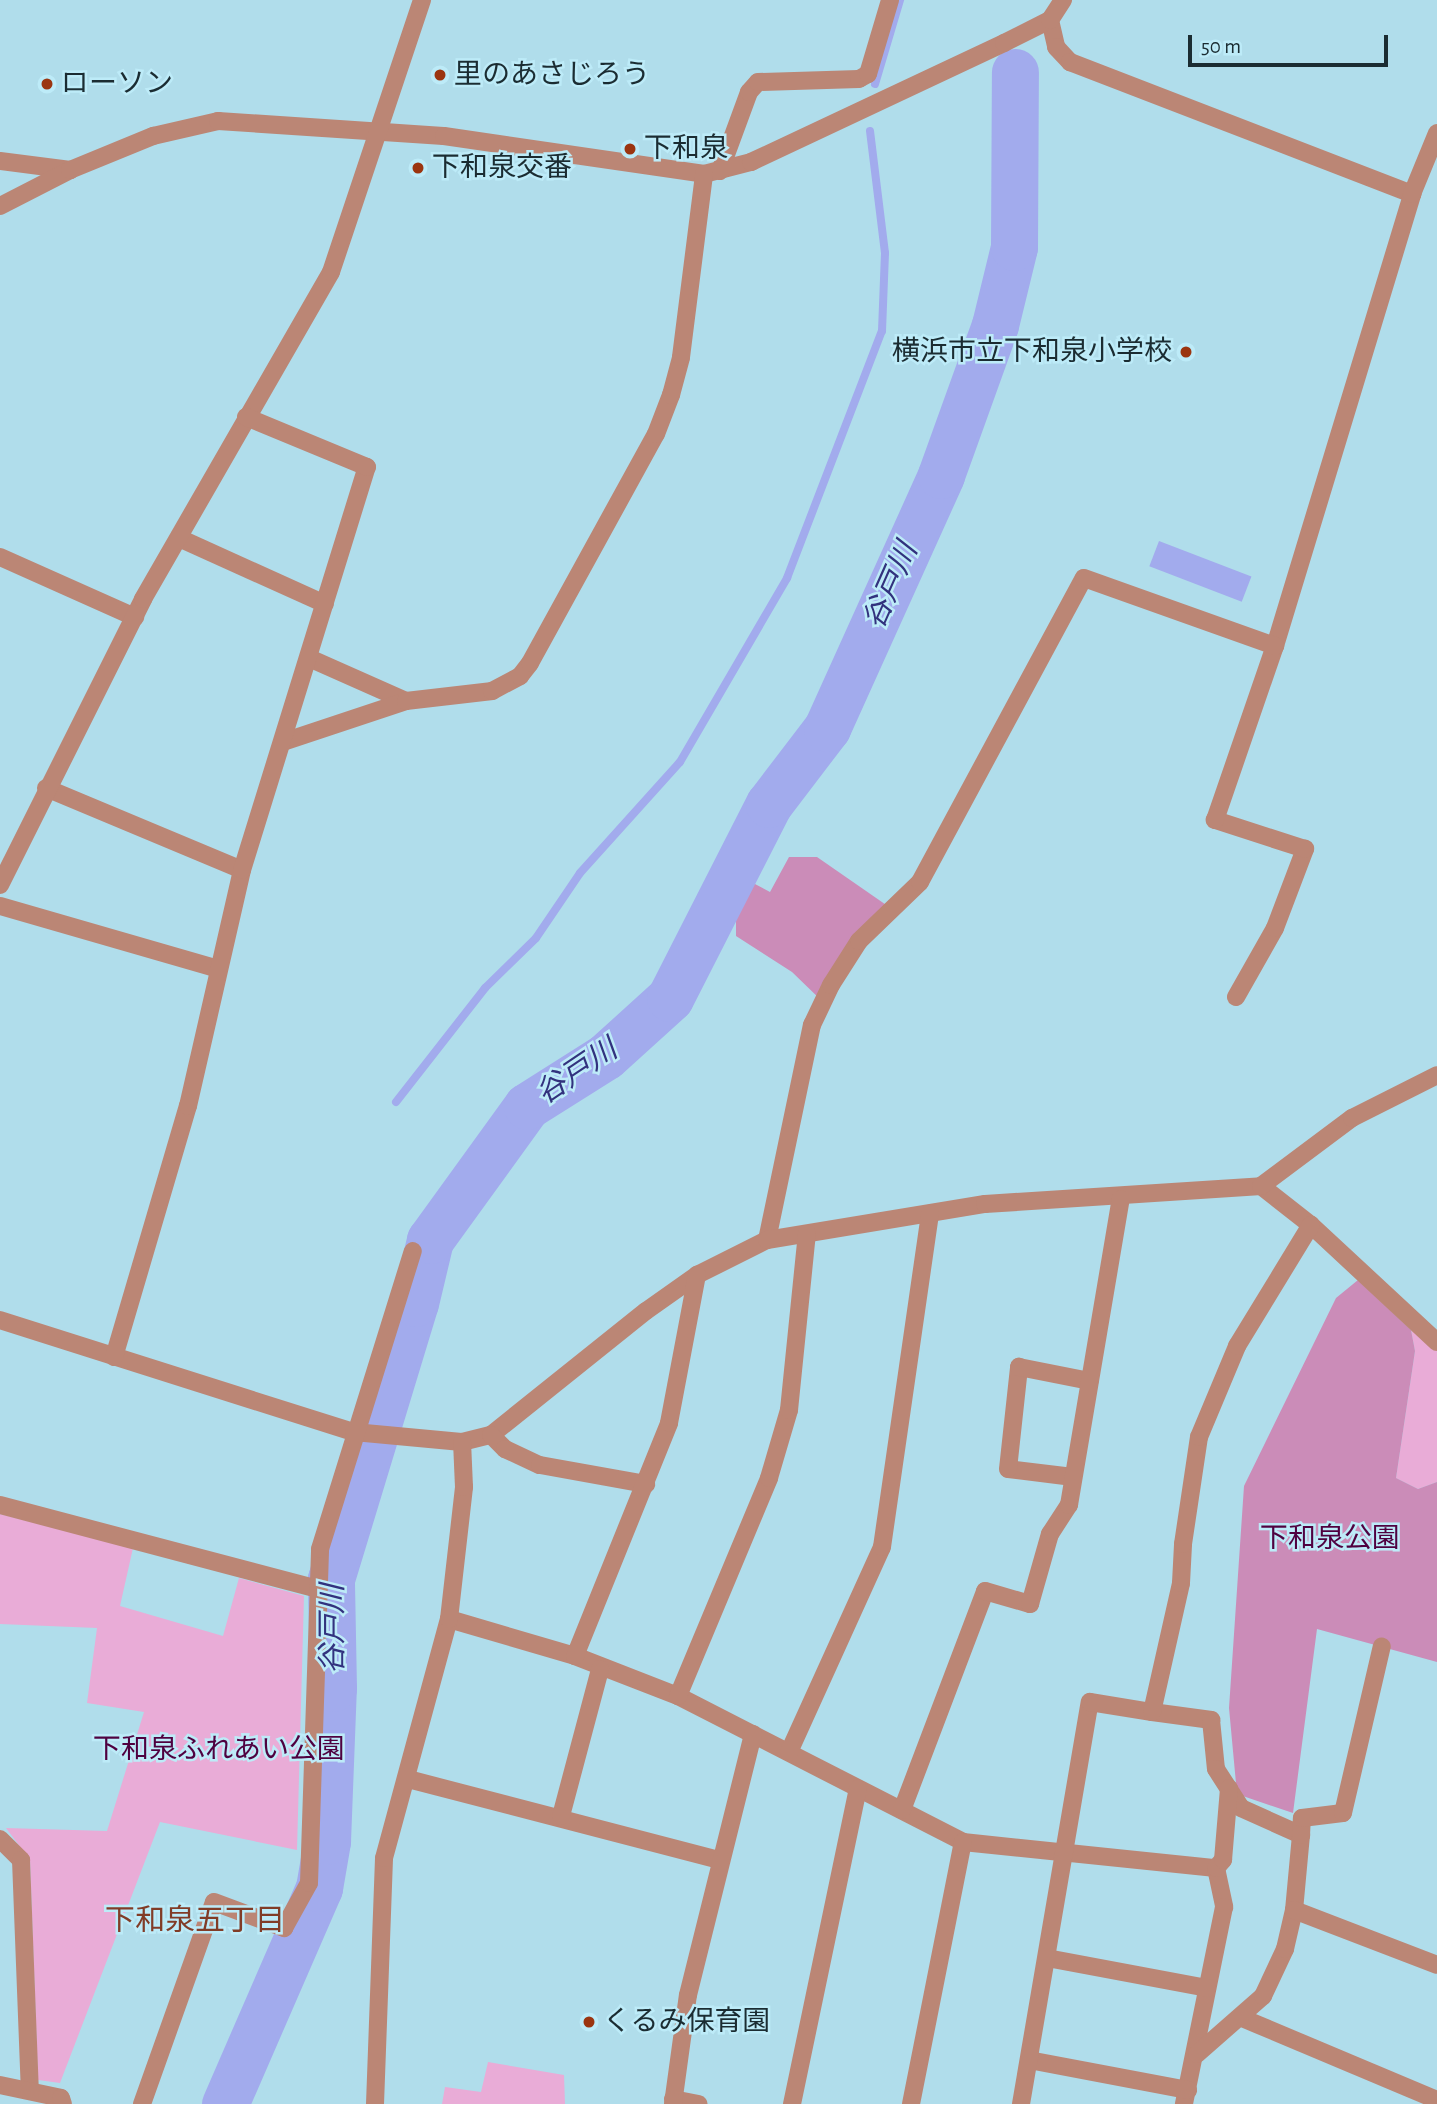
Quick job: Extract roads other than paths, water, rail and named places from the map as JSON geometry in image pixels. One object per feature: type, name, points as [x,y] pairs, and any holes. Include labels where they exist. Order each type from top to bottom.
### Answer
[{"type":"street","points":[[0,885],[46,788],[135,617],[246,417],[331,272],[375,131],[422,0]]},
{"type":"street","points":[[286,741],[406,701],[492,691],[520,676],[530,663],[656,434],[671,395],[681,357],[712,172],[749,92],[758,82],[859,79],[868,74],[890,0]]},
{"type":"street","points":[[0,206],[70,170],[153,136],[218,121],[444,135],[712,172],[751,162],[1050,20],[1063,0]]},
{"type":"street","points":[[1050,20],[1056,47],[1070,62],[1412,194]]},
{"type":"street","points":[[1236,997],[1275,928],[1304,849],[1215,820],[1275,646],[1412,194],[1437,133]]},
{"type":"street","points":[[0,161],[70,170]]},
{"type":"street","points":[[114,1357],[188,1106],[242,870],[286,741],[367,467],[246,417]]},
{"type":"street","points":[[179,538],[325,604]]},
{"type":"street","points":[[0,557],[135,617]]},
{"type":"street","points":[[767,1240],[812,1025],[831,985],[859,941],[920,882],[1084,578],[1275,646]]},
{"type":"street","points":[[309,658],[406,701]]},
{"type":"street","points":[[46,788],[242,870]]},
{"type":"street","points":[[0,905],[218,969]]},
{"type":"street","points":[[0,1320],[358,1432],[461,1442],[491,1435],[697,1275],[767,1240],[985,1205],[1121,1199],[1261,1186],[1352,1118],[1437,1075]]},
{"type":"street","points":[[1261,1186],[1311,1225],[1437,1342]]},
{"type":"street","points":[[902,1810],[985,1591],[1030,1604],[1050,1534],[1069,1505],[1121,1199]]},
{"type":"street","points":[[789,1752],[882,1547],[930,1213]]},
{"type":"street","points":[[1152,1712],[1181,1583],[1199,1437],[1237,1346],[1311,1225]]},
{"type":"street","points":[[678,1696],[769,1478],[789,1410],[807,1234]]},
{"type":"street","points":[[142,2104],[214,1902],[284,1928],[310,1884],[320,1549],[413,1251]]},
{"type":"street","points":[[575,1656],[670,1423],[697,1275]]},
{"type":"street","points":[[1073,1477],[1008,1469],[1019,1367],[1090,1381]]},
{"type":"street","points":[[491,1435],[505,1449],[540,1465],[646,1484]]},
{"type":"street","points":[[375,2104],[384,1858],[408,1779],[449,1619],[464,1487],[461,1442]]},
{"type":"street","points":[[0,1505],[317,1589]]},
{"type":"street","points":[[449,1619],[575,1656],[600,1669],[678,1696],[963,1842],[1216,1868]]},
{"type":"street","points":[[1198,2054],[1242,2018],[1263,1996],[1279,1961],[1294,1910],[1302,1818],[1343,1812],[1382,1646]]},
{"type":"street","points":[[561,1816],[600,1669]]},
{"type":"street","points":[[1021,2104],[1090,1702],[1210,1720],[1216,1769],[1241,1808],[1301,1835]]},
{"type":"street","points":[[699,2104],[673,2101],[688,1995],[718,1860],[752,1734]]},
{"type":"street","points":[[408,1779],[561,1816],[718,1860]]},
{"type":"street","points":[[1216,1868],[1223,1860],[1229,1788]]},
{"type":"street","points":[[792,2104],[858,1789]]},
{"type":"street","points":[[0,1839],[21,1860],[22,2095]]},
{"type":"street","points":[[911,2104],[963,1842]]},
{"type":"street","points":[[1029,2060],[1186,2097],[1198,2054],[1207,1988],[1224,1907],[1216,1868]]},
{"type":"street","points":[[1294,1910],[1437,1965]]},
{"type":"street","points":[[1047,1958],[1207,1988]]},
{"type":"street","points":[[1242,2018],[1437,2100]]},
{"type":"street","points":[[0,2085],[22,2095],[61,2098],[64,2104]]},
{"type":"water","points":[[1159,541],[1251,576],[1242,602],[1149,566]]},
{"type":"waterway","points":[[875,84],[900,0]]},
{"type":"waterway","name":"谷戸川","points":[[225,2104],[319,1888],[327,1841],[333,1688],[331,1579],[415,1303],[430,1240],[527,1106],[606,1056],[670,998],[769,804],[827,728],[941,475],[995,325],[1014,247],[1015,72]]},
{"type":"waterway","points":[[396,1102],[485,988],[536,938],[580,873],[680,762],[787,578],[882,331],[885,253],[870,131]]},
{"type":"place","name":"里のあさじろう","points":[[440,75]]},
{"type":"place","name":"ローソン","points":[[47,84]]},
{"type":"place","name":"下和泉","points":[[630,149]]},
{"type":"place","name":"下和泉交番","points":[[418,168]]},
{"type":"place","name":"横浜市立下和泉小学校","points":[[1186,352]]},
{"type":"place","name":"くるみ保育園","points":[[589,2022]]},
{"type":"district","name":"下和泉五丁目","points":[[195,1921]]},
{"type":"park label","name":"下和泉公園","points":[[1330,1539]]},
{"type":"park label","name":"下和泉ふれあい公園","points":[[219,1750]]}]
